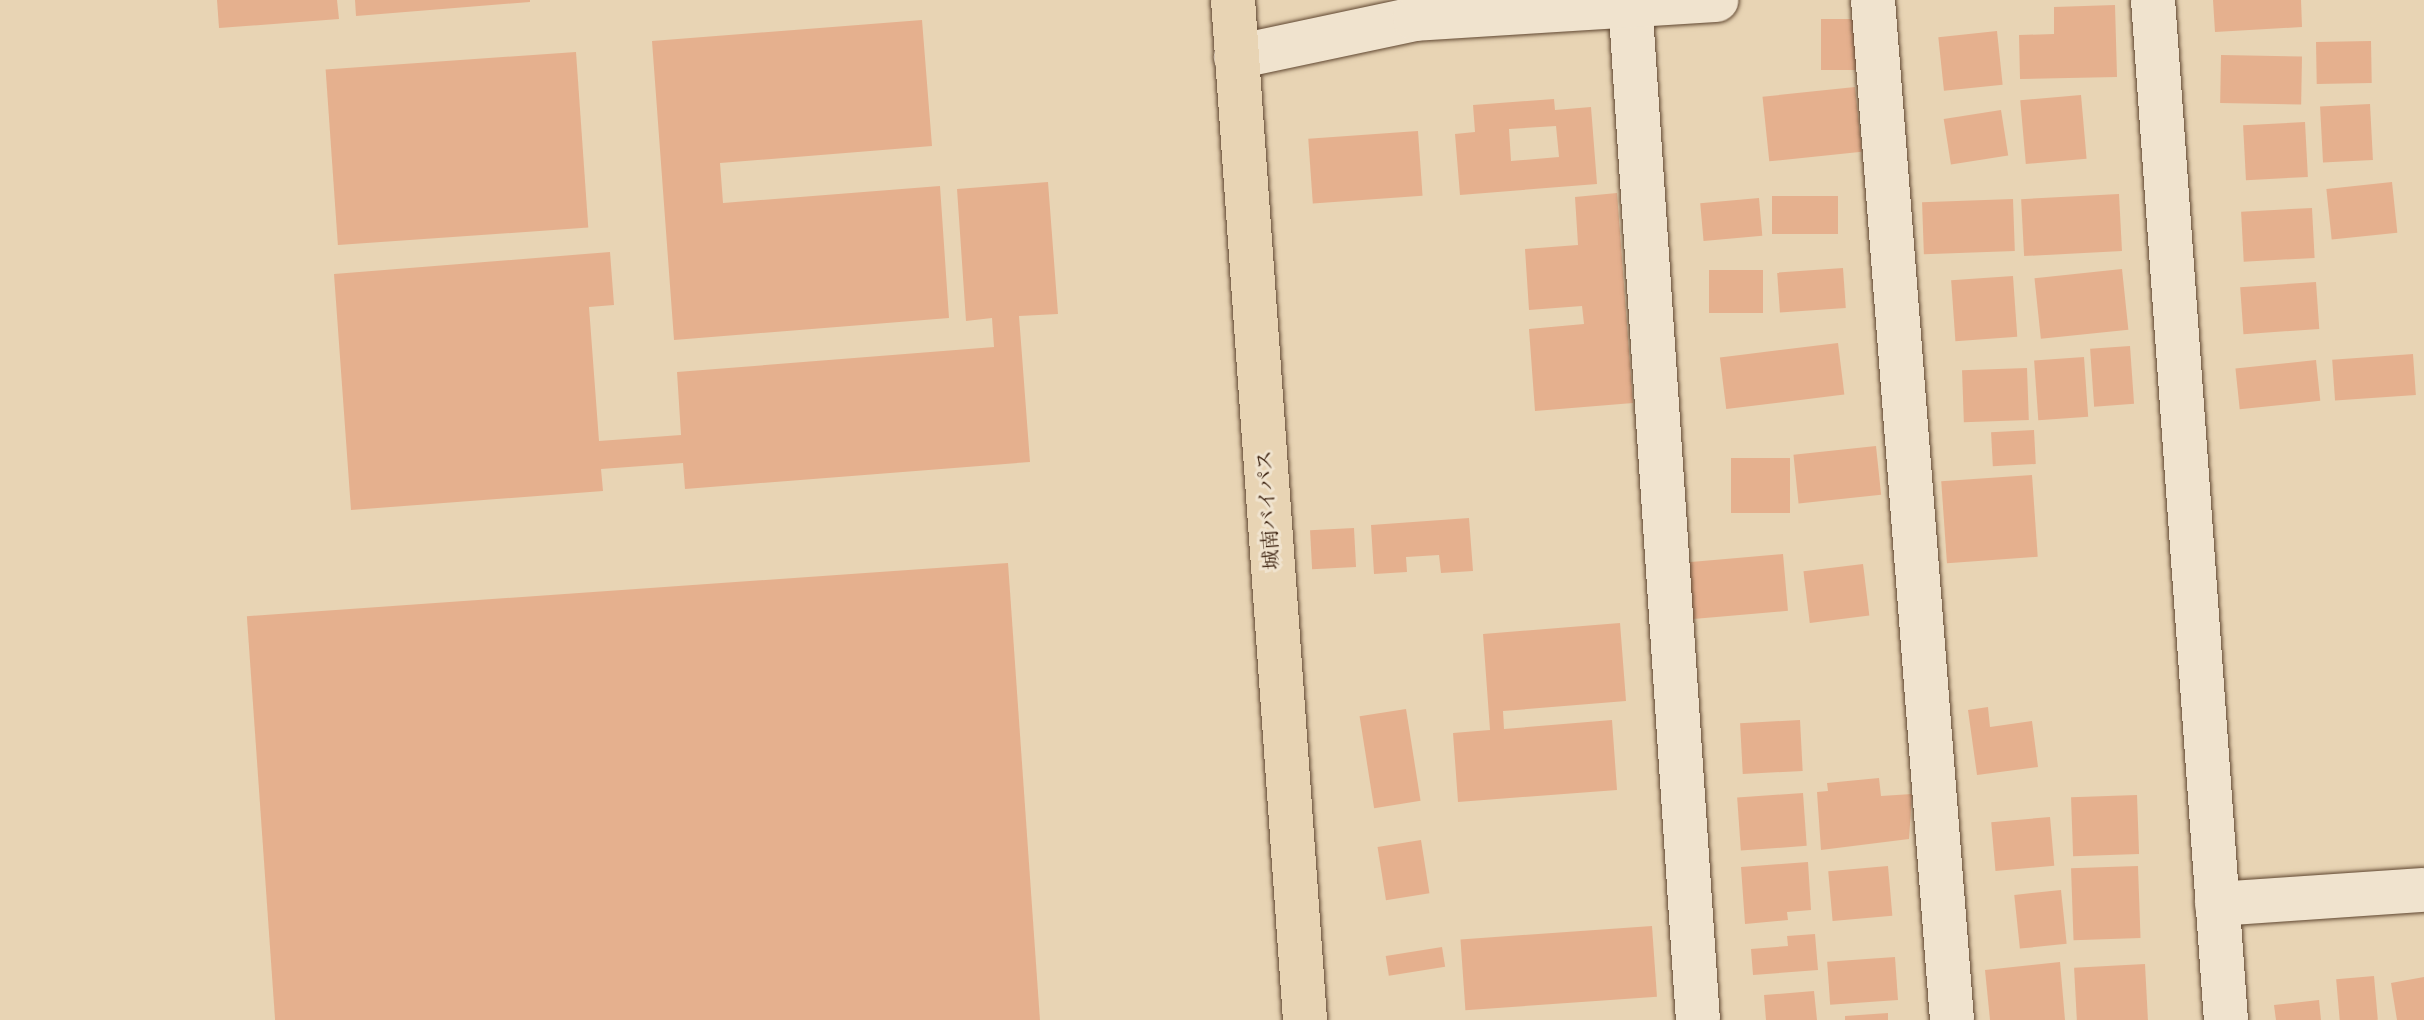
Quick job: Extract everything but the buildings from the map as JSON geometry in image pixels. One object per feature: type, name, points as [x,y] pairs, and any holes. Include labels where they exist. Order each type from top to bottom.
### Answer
[{"type":"highway","name":"城南バイパス","points":[[1233,0],[1305,1020]]},
{"type":"street","points":[[1236,57],[1415,19],[1630,3],[1716,0]]},
{"type":"street","points":[[1873,0],[1952,1020]]},
{"type":"street","points":[[2153,0],[2226,1020]]},
{"type":"street","points":[[1630,3],[1698,1020]]},
{"type":"street","points":[[2217,904],[2424,890]]}]
